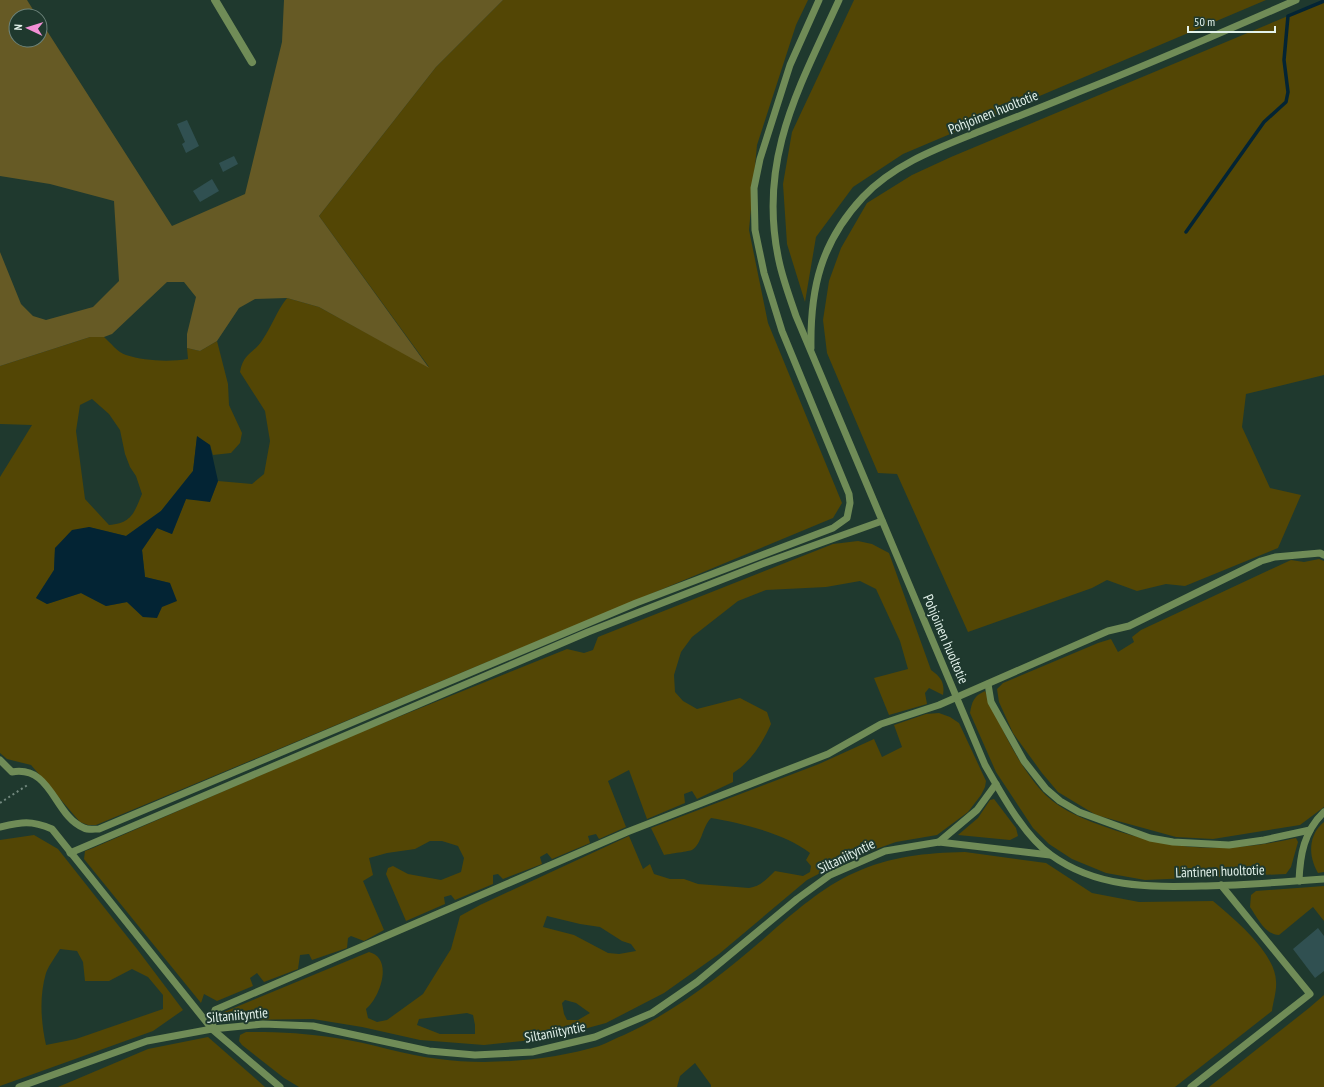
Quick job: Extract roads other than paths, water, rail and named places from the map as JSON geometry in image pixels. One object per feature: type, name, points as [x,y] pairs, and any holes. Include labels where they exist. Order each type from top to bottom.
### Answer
[{"type":"street","points":[[215,0],[252,62]]},
{"type":"lane","points":[[0,760],[12,772],[23,770],[33,773],[49,790],[73,822],[85,829],[99,828],[657,594],[832,528],[847,518],[850,503],[849,494],[782,331],[764,273],[755,230],[754,188],[760,159],[787,72],[819,0]]},
{"type":"lane","name":"Pohjoinen huoltotie","points":[[839,0],[785,123],[774,170],[772,197],[775,241],[780,268],[796,316],[985,764],[996,784],[1026,829],[1050,855],[1093,876],[1118,883]]},
{"type":"lane","name":"Pohjoinen huoltotie","points":[[812,352],[811,317],[816,280],[828,247],[844,220],[864,197],[886,177],[912,161],[946,146],[1143,66],[1296,0]]},
{"type":"lane","points":[[70,853],[588,632],[762,564],[882,521]]},
{"type":"lane","points":[[212,1029],[215,1010],[627,832],[828,754],[881,724],[939,706],[1108,631],[1130,626],[1261,561],[1275,557],[1320,553],[1324,555]]},
{"type":"lane","points":[[988,684],[991,702],[1024,761],[1046,789],[1060,801],[1079,812],[1150,838],[1173,842],[1229,845],[1264,840],[1310,830]]},
{"type":"lane","points":[[939,842],[977,810],[996,784]]},
{"type":"lane","points":[[1299,881],[1300,857],[1310,830],[1324,812]]},
{"type":"lane","points":[[0,827],[16,823],[36,823],[52,829],[212,1029],[280,1087]]},
{"type":"lane","name":"Siltaniityntie","points":[[19,1087],[147,1041],[212,1029],[263,1024],[313,1026],[429,1051],[475,1055],[532,1052],[596,1037],[652,1013],[696,982],[797,899],[830,875],[885,851],[939,842],[1050,855]]},
{"type":"lane","name":"Läntinen huoltotie","points":[[1118,883],[1148,887],[1221,885],[1324,879]]},
{"type":"lane","points":[[1191,1087],[1310,994],[1221,885]]},
{"type":"water","points":[[197,436],[210,445],[218,481],[210,502],[186,499],[172,534],[157,528],[142,550],[145,577],[170,583],[177,601],[162,607],[157,618],[143,617],[127,602],[106,606],[81,593],[47,604],[36,598],[54,570],[55,548],[72,530],[89,527],[126,536],[161,511],[193,471]]},
{"type":"waterway","points":[[1186,232],[1264,122],[1286,102],[1288,92],[1284,60],[1288,16],[1324,1]]}]
